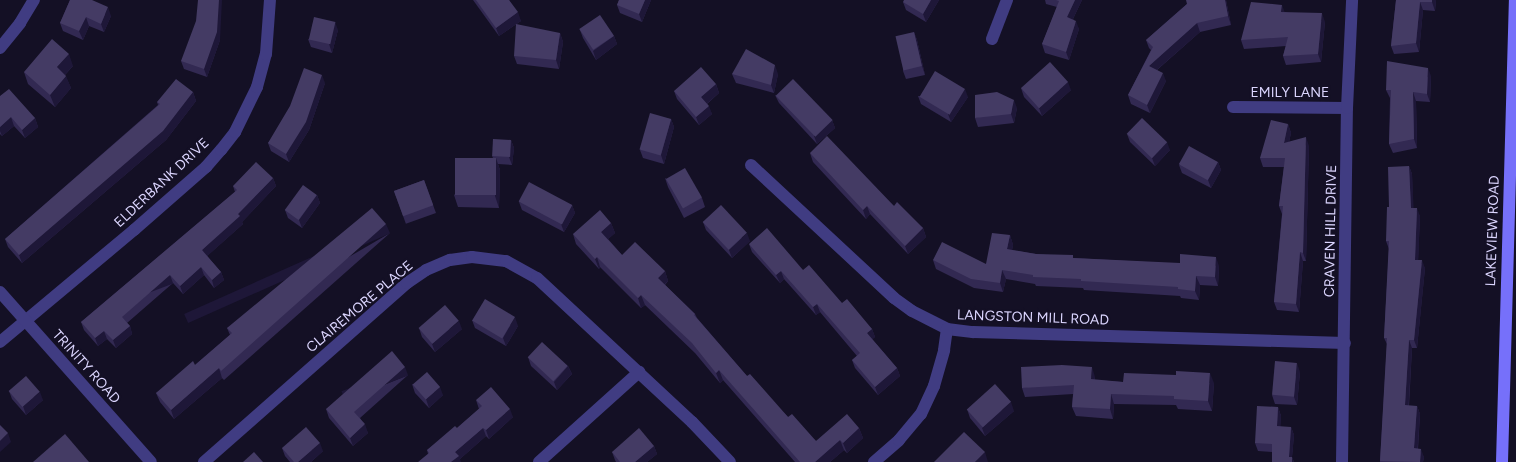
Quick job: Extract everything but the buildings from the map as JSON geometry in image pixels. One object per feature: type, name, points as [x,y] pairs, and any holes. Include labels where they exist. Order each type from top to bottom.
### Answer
[{"type":"main road","name":"LAKEVIEW ROAD","points":[[1502,462],[1515,0]]},
{"type":"street","points":[[0,48],[20,23],[34,0]]},
{"type":"street","name":"ELDERBANK DRIVE","points":[[0,342],[134,230],[206,167],[221,150],[234,132],[257,87],[266,54],[270,0]]},
{"type":"street","points":[[992,40],[1007,0]]},
{"type":"street","name":"CRAVEN HILL DRIVE","points":[[1342,462],[1347,108],[1352,0]]},
{"type":"street","name":"EMILY LANE","points":[[1234,107],[1347,108]]},
{"type":"street","name":"LANGSTON MILL ROAD","points":[[751,165],[894,298],[912,311],[947,329],[973,332],[1345,343]]},
{"type":"street","name":"CLAIREMORE PLACE","points":[[204,462],[408,283],[426,270],[450,260],[483,257],[506,261],[526,270],[639,372],[730,462]]},
{"type":"street","name":"TRINITY ROAD","points":[[0,292],[151,462]]},
{"type":"street","points":[[874,462],[900,440],[921,414],[934,386],[944,350],[947,329]]},
{"type":"street","points":[[539,462],[639,372]]}]
